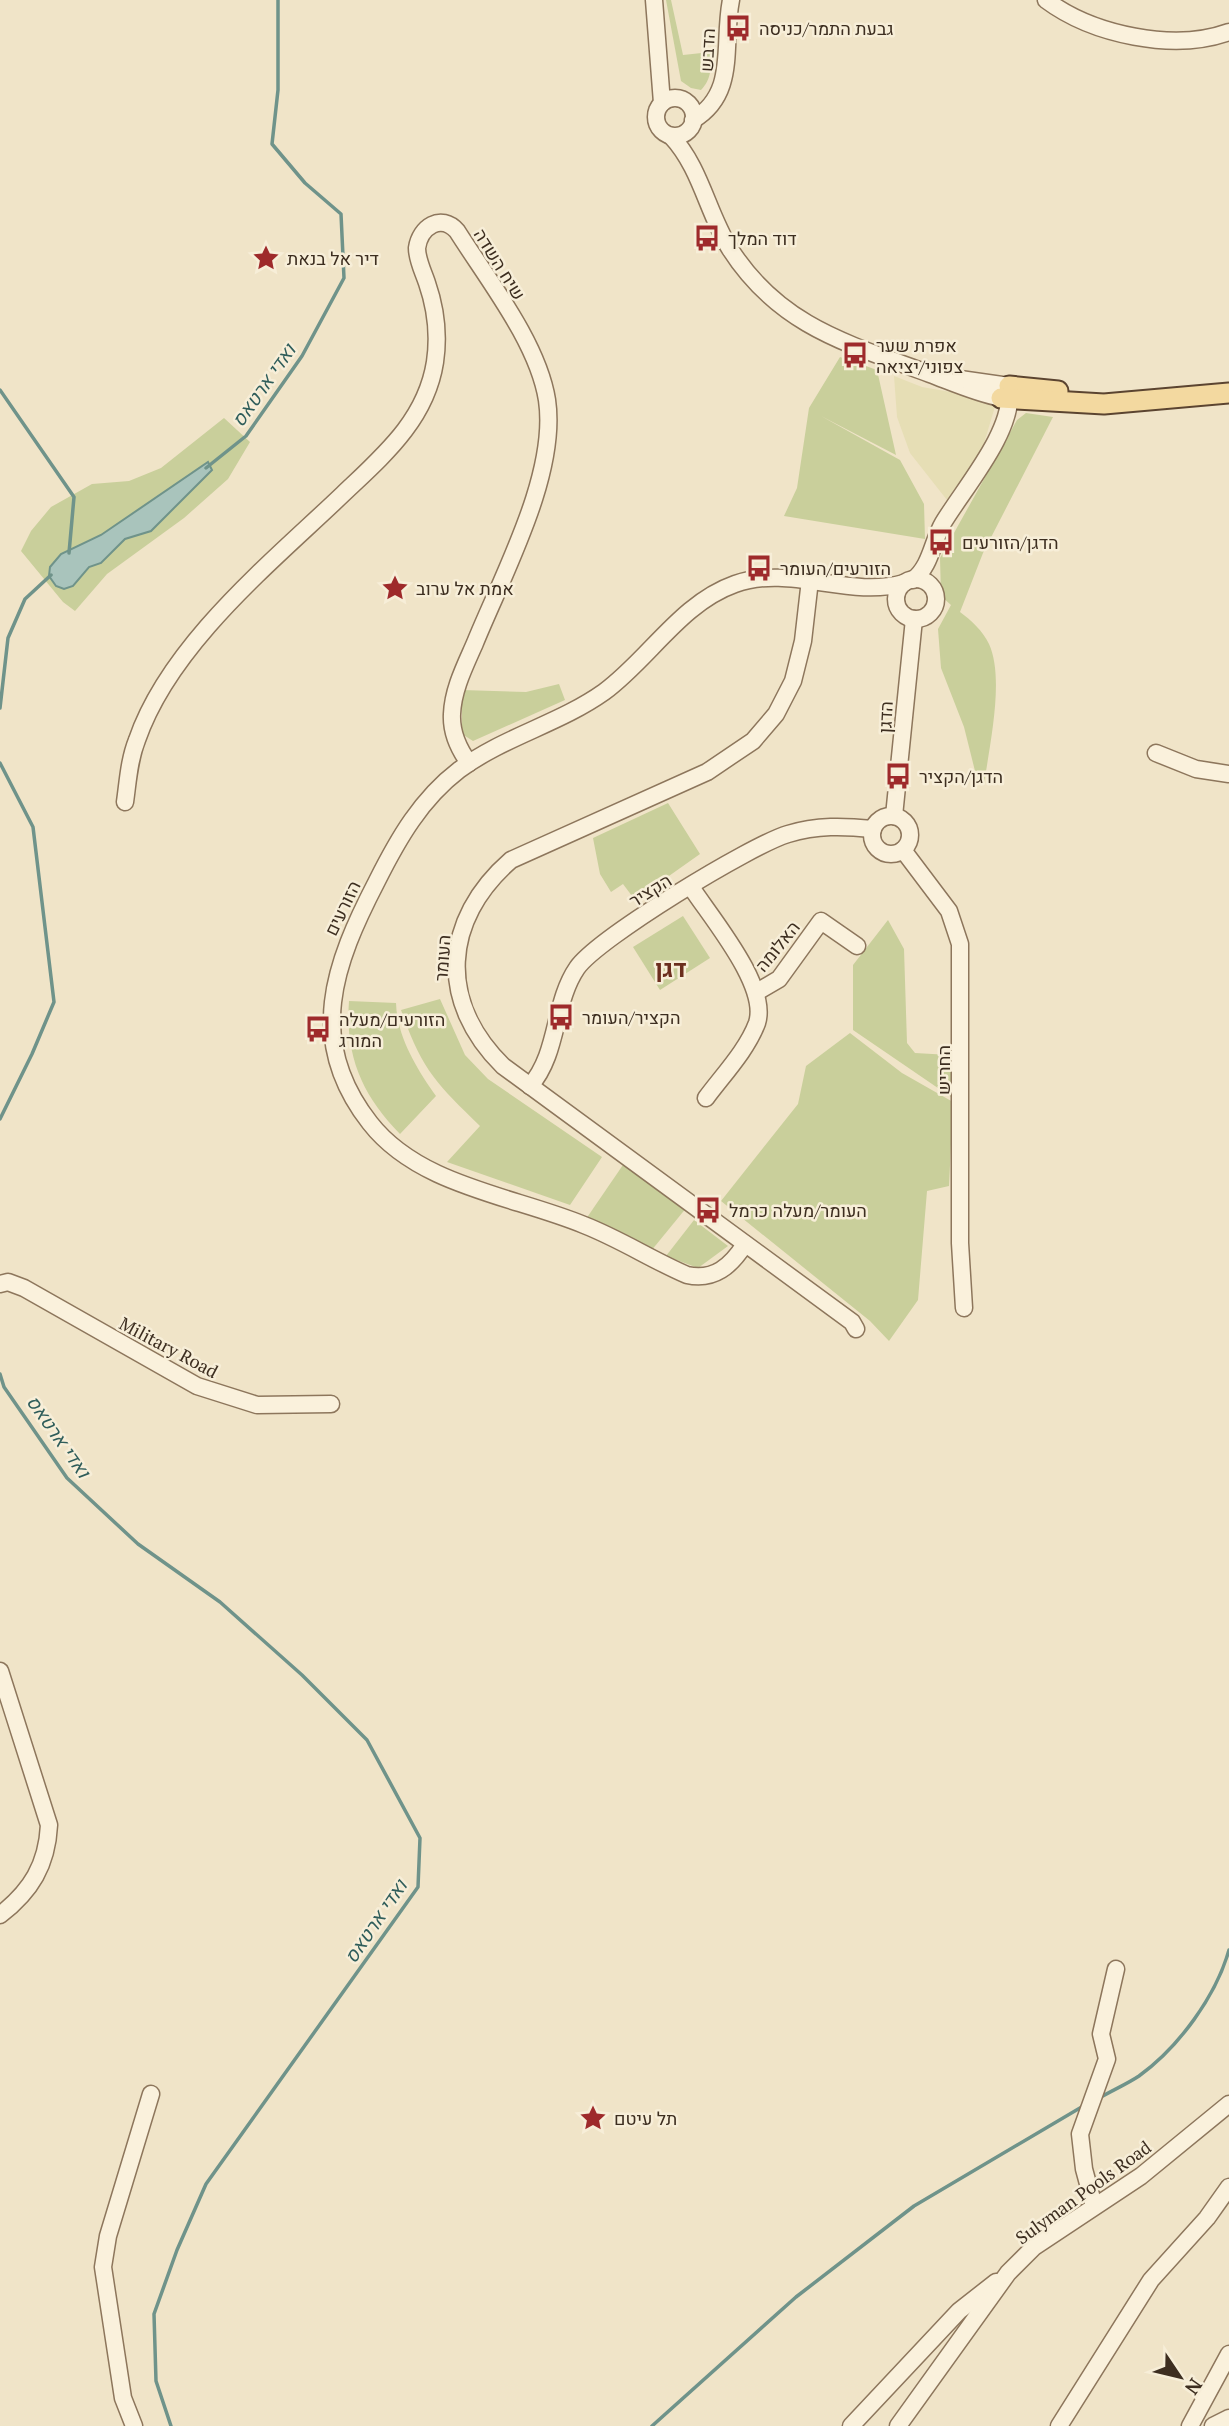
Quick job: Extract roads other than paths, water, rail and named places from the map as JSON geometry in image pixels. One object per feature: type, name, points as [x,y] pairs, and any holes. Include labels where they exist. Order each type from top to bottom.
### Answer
[{"type":"main road","points":[[1007,395],[1084,404],[1229,393]]},
{"type":"street","points":[[655,0],[671,78],[692,123],[692,163]]},
{"type":"street","points":[[655,0],[662,70],[662,103],[656,120],[663,132],[671,135],[682,134],[716,99]]},
{"type":"street","name":"הדבש","points":[[716,99],[724,82],[731,0]]},
{"type":"street","points":[[1046,0],[1077,17],[1143,38],[1186,41],[1229,32]]},
{"type":"street","points":[[662,103],[671,99],[705,103],[716,99]]},
{"type":"street","points":[[671,135],[692,163],[729,247],[772,300],[831,338],[930,374],[1007,395],[990,447],[942,525],[923,570],[897,594],[898,609]]},
{"type":"street","name":"שיח השדה","points":[[125,802],[132,756],[145,720],[197,640],[238,595],[388,451],[418,411],[431,379],[437,334],[433,305],[416,248],[425,230],[440,222],[450,224],[457,231],[530,350],[543,383],[548,417],[546,453],[537,489],[455,696],[454,734],[469,763]]},
{"type":"street","points":[[867,587],[886,595],[898,609],[914,619],[923,618],[933,611],[936,602],[929,557]]},
{"type":"street","name":"הזורעים","points":[[745,1244],[719,1272],[705,1277],[687,1275],[597,1230],[418,1163],[386,1139],[355,1101],[335,1048],[331,1019],[340,960],[351,931],[404,831],[438,789],[469,763],[598,696],[697,605],[724,588],[763,578],[867,587]]},
{"type":"street","name":"העומר","points":[[810,580],[803,641],[793,681],[776,714],[753,741],[707,772],[511,860],[492,877],[477,897],[459,945],[456,971],[459,997],[468,1023],[482,1046],[530,1086],[852,1322],[856,1329]]},
{"type":"street","points":[[867,587],[925,581],[934,590]]},
{"type":"street","name":"הדגן","points":[[894,816],[914,619]]},
{"type":"street","points":[[1156,753],[1196,769],[1229,774]]},
{"type":"street","points":[[894,816],[905,821],[910,831],[910,840],[903,850],[892,854],[880,850],[873,841],[873,829],[880,819],[894,816]]},
{"type":"street","name":"הקציר","points":[[530,1086],[545,1062],[569,984],[585,958],[598,946],[753,848],[790,833],[831,826],[873,829]]},
{"type":"street","name":"החריש","points":[[903,850],[949,911],[960,944],[960,1243],[964,1308]]},
{"type":"street","name":"האלומה","points":[[691,887],[757,992],[760,1010],[755,1028],[706,1098]]},
{"type":"street","name":"האלומה","points":[[757,992],[779,979],[821,921],[857,946]]},
{"type":"street","name":"Military Road","points":[[0,1284],[8,1282],[24,1287],[197,1387],[257,1405],[331,1404]]},
{"type":"street","points":[[0,1671],[48,1825],[48,1845],[34,1881],[25,1894],[0,1915]]},
{"type":"street","points":[[1094,2206],[1084,2169],[1080,2134],[1107,2059],[1101,2034],[1116,1969]]},
{"type":"street","points":[[134,2426],[123,2399],[103,2267],[108,2236],[151,2094]]},
{"type":"street","name":"Sulyman Pools Road","points":[[898,2426],[1008,2273],[1034,2247],[1141,2176],[1229,2104]]},
{"type":"street","points":[[1059,2426],[1151,2280],[1207,2218],[1229,2188]]},
{"type":"street","points":[[851,2426],[959,2311],[1008,2273]]},
{"type":"street","points":[[1190,2426],[1227,2365]]},
{"type":"street","points":[[1213,2426],[1229,2418]]},
{"type":"water","points":[[208,462],[212,470],[151,531],[125,539],[101,563],[89,567],[73,586],[64,589],[56,586],[49,576],[50,567],[61,554],[101,535]]},
{"type":"waterway","name":"ואדי ארטאס","points":[[206,468],[246,436],[302,356],[344,278],[341,214],[305,183],[272,144],[278,90],[278,0]]},
{"type":"waterway","points":[[0,390],[74,497],[69,553]]},
{"type":"waterway","name":"ואדי ארטאס","points":[[0,708],[8,638],[25,599],[51,575]]},
{"type":"waterway","name":"ואדי ארטאס","points":[[0,763],[33,827],[54,1002],[0,1119]]},
{"type":"waterway","name":"ואדי ארטאס","points":[[0,1374],[4,1387],[67,1478],[138,1544],[220,1602],[302,1675],[367,1740],[420,1838],[418,1887],[206,2184],[177,2250],[154,2314],[156,2381],[171,2426]]},
{"type":"waterway","points":[[1101,2097],[1139,2076],[1182,2036],[1215,1985],[1229,1950]]},
{"type":"waterway","points":[[652,2426],[796,2297],[914,2206],[1085,2105]]},
{"type":"place","name":"גבעת התמר/כניסה","points":[[738,28]]},
{"type":"place","name":"דוד המלך","points":[[707,238]]},
{"type":"place","name":"דיר אל בנאת","points":[[266,258]]},
{"type":"place","name":"אפרת שער צפוני/יציאה","points":[[855,355]]},
{"type":"place","name":"הדגן/הזורעים","points":[[941,542]]},
{"type":"place","name":"הזורעים/העומר","points":[[759,568]]},
{"type":"place","name":"אמת אל ערוב","points":[[395,588]]},
{"type":"place","name":"הדגן/הקציר","points":[[898,776]]},
{"type":"place","name":"הקציר/העומר","points":[[561,1017]]},
{"type":"place","name":"הזורעים/מעלה המורג","points":[[318,1029]]},
{"type":"place","name":"העומר/מעלה כרמל","points":[[708,1210]]},
{"type":"place","name":"תל עיטם","points":[[593,2118]]},
{"type":"district","name":"דגן","points":[[671,968]]}]
